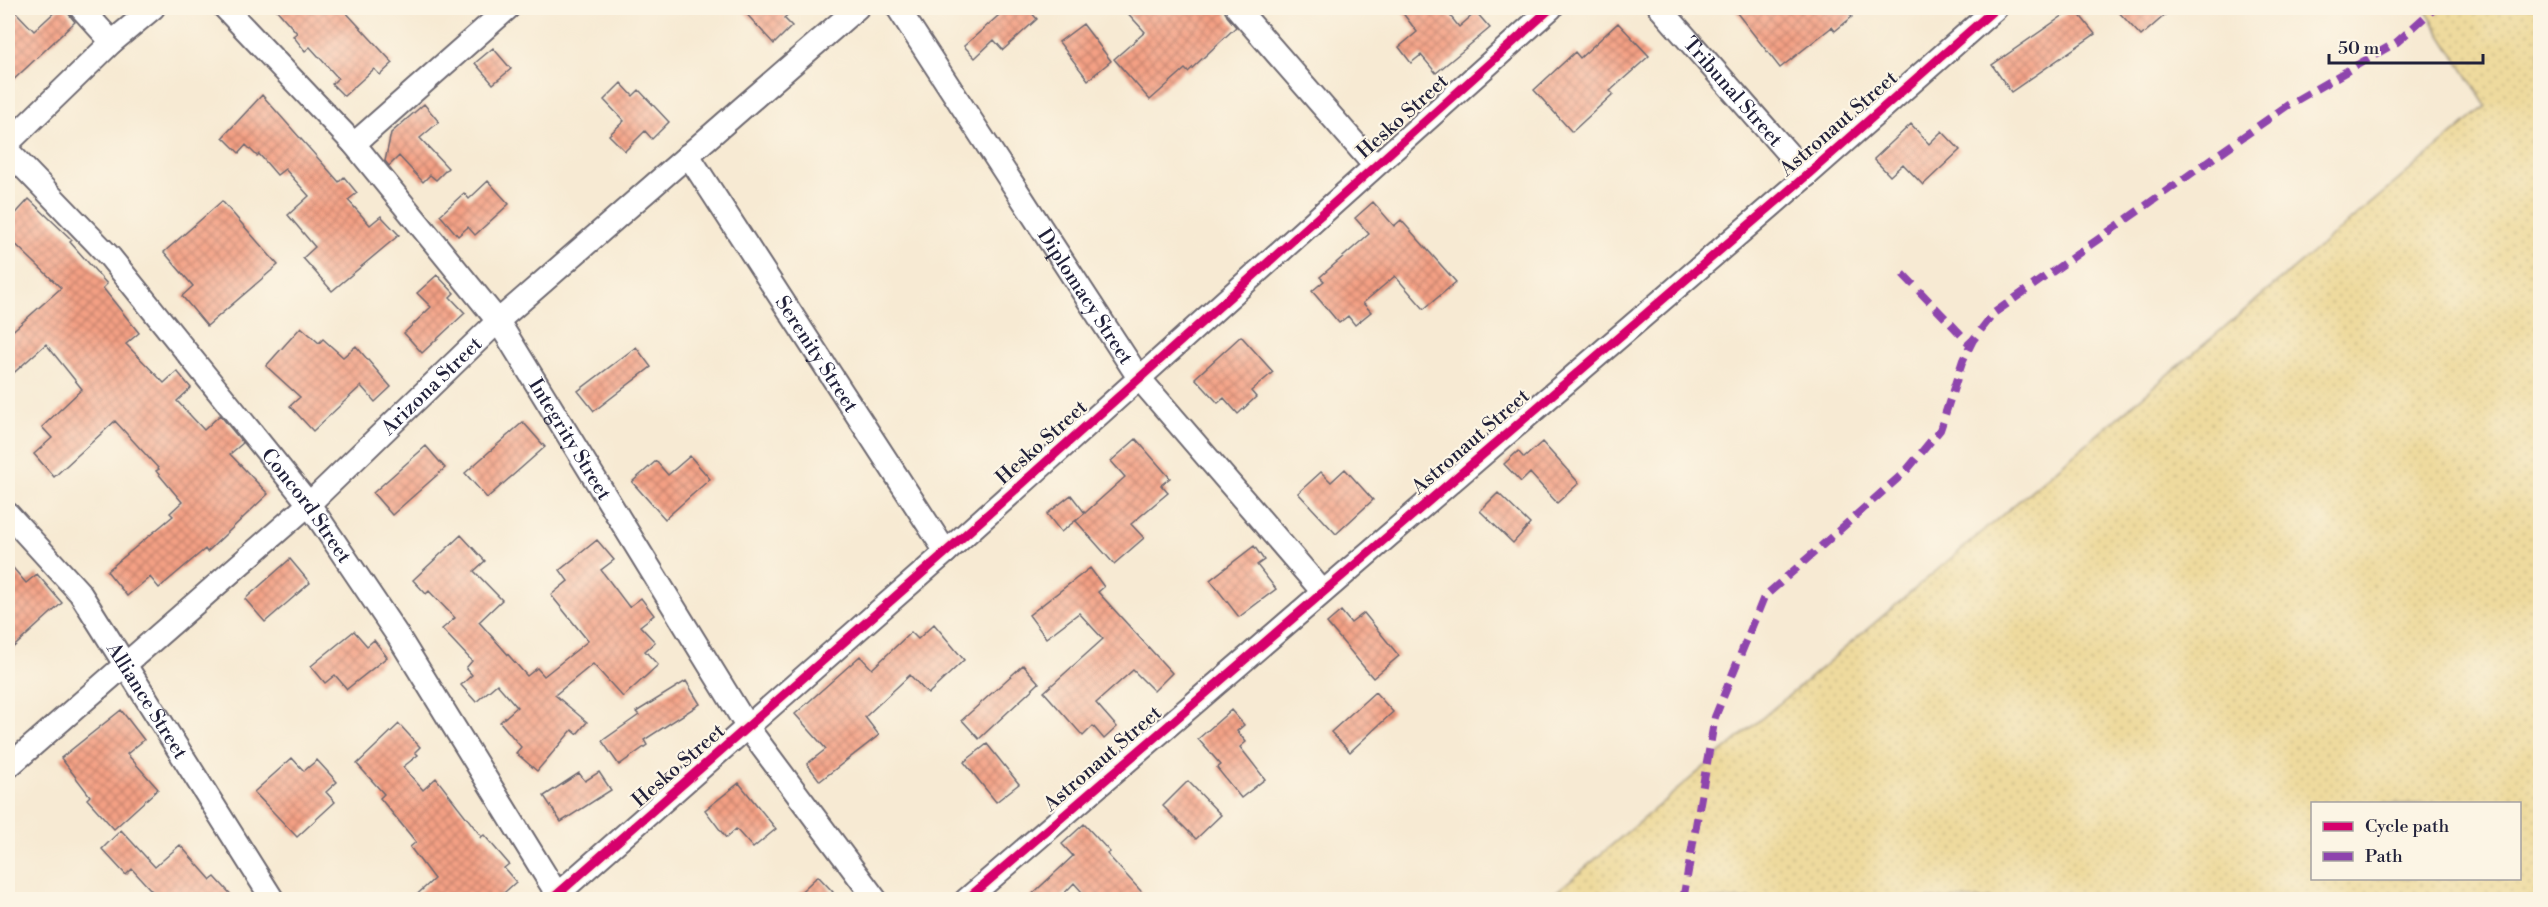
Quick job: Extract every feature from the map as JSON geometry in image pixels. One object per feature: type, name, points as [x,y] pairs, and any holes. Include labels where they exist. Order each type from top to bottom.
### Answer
[{"type":"street","points":[[81,8],[112,42]]},
{"type":"street","points":[[8,143],[112,42],[153,8]]},
{"type":"street","name":"Integrity Street","points":[[225,8],[354,144],[498,321],[748,728],[876,900]]},
{"type":"street","points":[[354,144],[508,8]]},
{"type":"street","name":"Arizona Street","points":[[8,767],[309,504],[498,321],[857,8]]},
{"type":"street","name":"Diplomacy Street","points":[[898,8],[1139,378],[1323,592]]},
{"type":"street","points":[[1237,8],[1374,165]]},
{"type":"street","name":"Hesko Street","points":[[554,897],[946,552],[1551,8]]},
{"type":"street","name":"Tribunal Street","points":[[1660,8],[1807,175]]},
{"type":"street","name":"Astronaut Street","points":[[966,900],[1807,175],[1994,8]]},
{"type":"street","name":"Concord Street","points":[[8,150],[110,258],[309,504],[398,636],[554,897]]},
{"type":"street","name":"Serenity Street","points":[[688,155],[946,552]]},
{"type":"street","name":"Alliance Street","points":[[8,514],[80,593],[123,665],[273,900]]},
{"type":"sand","points":[[2424,8],[2540,8],[2540,899],[1548,899],[2486,106]]},
{"type":"building","points":[[8,8],[12,8],[34,31],[59,8],[64,8],[75,22],[8,85]]},
{"type":"building","points":[[275,8],[342,8],[393,63],[380,75],[374,69],[344,96],[332,84],[338,78],[310,47],[305,51],[293,36],[297,33]]},
{"type":"building","points":[[741,8],[795,8],[784,18],[792,26],[774,44]]},
{"type":"building","points":[[1007,8],[1027,8],[1037,19],[1003,50],[994,40],[975,58],[964,46]]},
{"type":"building","points":[[1123,8],[1224,8],[1236,27],[1188,72],[1185,69],[1150,100],[1114,59],[1145,32]]},
{"type":"building","points":[[1399,8],[1444,8],[1459,27],[1476,12],[1490,28],[1436,73],[1421,55],[1411,63],[1399,47],[1417,32]]},
{"type":"building","points":[[1733,8],[1845,8],[1852,17],[1835,31],[1832,27],[1780,68]]},
{"type":"building","points":[[2074,8],[2095,34],[2011,92],[1992,65]]},
{"type":"building","points":[[2115,8],[2173,8],[2141,36]]},
{"type":"building","points":[[1618,23],[1649,56],[1610,91],[1613,94],[1572,132],[1534,90],[1575,52],[1580,58]]},
{"type":"building","points":[[1083,24],[1111,61],[1088,80],[1059,42]]},
{"type":"building","points":[[493,48],[511,69],[493,84],[475,63]]},
{"type":"building","points":[[621,83],[633,96],[639,90],[669,122],[652,139],[645,131],[625,151],[609,135],[624,121],[604,100]]},
{"type":"building","points":[[262,95],[339,182],[344,177],[357,193],[348,200],[370,225],[381,216],[399,235],[332,291],[303,258],[315,247],[288,215],[309,196],[285,169],[277,175],[259,154],[257,156],[246,145],[239,153],[223,137]]},
{"type":"building","points":[[424,104],[439,122],[420,138],[448,168],[436,180],[430,175],[423,182],[399,156],[389,166],[385,161],[391,133]]},
{"type":"building","points":[[1911,124],[1929,144],[1942,131],[1960,150],[1923,185],[1903,164],[1890,176],[1874,159]]},
{"type":"building","points":[[488,181],[509,204],[475,235],[468,227],[458,236],[440,215],[464,193],[469,199]]},
{"type":"building","points":[[29,199],[72,240],[70,242],[107,284],[103,288],[139,333],[126,344],[164,383],[177,371],[191,388],[177,401],[204,430],[220,415],[243,443],[230,454],[268,494],[207,552],[205,549],[159,588],[150,577],[127,596],[107,571],[173,516],[170,513],[182,502],[156,471],[159,469],[115,421],[54,477],[34,454],[52,438],[42,427],[82,389],[46,344],[8,378],[8,335],[61,288],[8,237],[8,222]]},
{"type":"building","points":[[222,201],[278,265],[207,326],[182,296],[193,286],[164,252]]},
{"type":"building","points":[[1373,202],[1394,226],[1401,220],[1456,282],[1424,309],[1395,276],[1363,303],[1371,312],[1355,325],[1348,316],[1339,323],[1312,291],[1324,281],[1320,277],[1369,234],[1355,218]]},
{"type":"building","points":[[437,275],[454,293],[450,297],[465,313],[422,353],[404,333],[431,307],[417,293]]},
{"type":"building","points":[[301,327],[319,343],[323,339],[343,357],[356,346],[391,387],[375,402],[361,386],[313,431],[290,406],[300,397],[266,366]]},
{"type":"building","points":[[1241,336],[1273,372],[1251,391],[1256,397],[1238,414],[1224,398],[1218,403],[1195,378]]},
{"type":"building","points":[[636,347],[651,367],[594,411],[578,391]]},
{"type":"building","points":[[523,422],[545,447],[487,498],[465,473]]},
{"type":"building","points":[[1136,439],[1170,478],[1161,485],[1168,493],[1131,524],[1144,538],[1114,564],[1076,521],[1125,477],[1111,461]]},
{"type":"building","points":[[1542,442],[1579,483],[1557,503],[1530,473],[1521,482],[1504,464],[1518,451],[1524,458]]},
{"type":"building","points":[[426,446],[445,468],[392,515],[373,493]]},
{"type":"building","points":[[690,456],[710,479],[665,519],[632,482],[656,461],[668,475]]},
{"type":"building","points":[[1345,469],[1373,500],[1336,534],[1298,493],[1321,472],[1331,482]]},
{"type":"building","points":[[1498,493],[1530,524],[1513,543],[1480,511]]},
{"type":"building","points":[[1071,495],[1085,513],[1061,532],[1047,514]]},
{"type":"building","points":[[461,535],[485,561],[474,571],[502,600],[479,622],[527,676],[537,668],[544,676],[588,641],[551,595],[568,581],[560,570],[597,540],[614,560],[601,570],[629,607],[641,598],[654,615],[640,626],[655,642],[645,651],[658,665],[623,697],[593,664],[555,695],[587,722],[577,734],[572,730],[537,771],[516,753],[521,747],[500,722],[517,707],[497,684],[476,702],[461,685],[472,675],[466,668],[472,661],[442,629],[455,618],[429,591],[426,594],[413,580]]},
{"type":"building","points":[[1254,546],[1264,560],[1257,565],[1276,589],[1239,617],[1210,580]]},
{"type":"building","points":[[290,559],[310,583],[265,622],[245,599]]},
{"type":"building","points":[[8,562],[26,583],[37,574],[62,603],[8,652]]},
{"type":"building","points":[[1090,568],[1104,587],[1098,592],[1172,673],[1154,691],[1133,670],[1096,703],[1117,727],[1104,739],[1093,726],[1083,736],[1044,692],[1103,639],[1079,613],[1046,638],[1029,615]]},
{"type":"building","points":[[1341,611],[1351,623],[1364,613],[1399,656],[1373,678],[1327,623]]},
{"type":"building","points":[[934,624],[964,660],[928,694],[910,675],[865,717],[879,735],[820,781],[807,764],[826,749],[795,714],[860,656],[872,669],[911,632],[918,639]]},
{"type":"building","points":[[354,631],[367,646],[374,640],[387,657],[347,689],[335,675],[325,683],[311,666]]},
{"type":"building","points":[[1023,665],[1039,683],[979,739],[962,720]]},
{"type":"building","points":[[686,681],[700,704],[644,740],[647,745],[619,765],[602,741],[639,715],[636,712]]},
{"type":"building","points":[[1375,692],[1393,712],[1350,752],[1331,732]]},
{"type":"building","points":[[121,710],[144,740],[127,754],[158,789],[114,829],[87,799],[90,796],[61,758]]},
{"type":"building","points":[[1231,710],[1244,725],[1237,731],[1246,742],[1240,747],[1265,779],[1241,798],[1217,768],[1221,765],[1198,739]]},
{"type":"building","points":[[399,724],[420,747],[415,752],[418,755],[403,767],[423,790],[436,778],[481,836],[480,838],[484,835],[509,864],[504,868],[516,882],[496,900],[411,900],[434,879],[410,847],[416,842],[380,798],[384,794],[357,764]]},
{"type":"building","points":[[987,744],[1019,784],[996,802],[964,762]]},
{"type":"building","points":[[292,758],[304,771],[317,760],[337,782],[326,792],[335,802],[297,837],[254,792]]},
{"type":"building","points":[[599,772],[611,790],[561,822],[544,796],[579,773],[585,781]]},
{"type":"building","points":[[1188,781],[1221,815],[1196,839],[1163,806]]},
{"type":"building","points":[[739,783],[776,829],[753,848],[736,829],[726,838],[705,810]]},
{"type":"building","points":[[1084,824],[1110,852],[1107,854],[1149,900],[1089,900],[1074,883],[1058,900],[1026,900],[1073,856],[1062,844]]},
{"type":"building","points":[[121,830],[155,867],[180,845],[211,880],[215,877],[236,900],[160,900],[132,869],[126,875],[102,849]]},
{"type":"building","points":[[818,876],[833,892],[824,900],[792,900]]},
{"type":"marked path","points":[[1683,900],[1715,717],[1764,597],[1906,471],[1940,430],[1963,360],[1973,340],[1994,313],[2288,105],[2397,42],[2435,8]]},
{"type":"marked path","points":[[1903,274],[1970,344]]},
{"type":"cycle path","points":[[551,900],[946,552],[1551,8]]},
{"type":"cycle path","points":[[966,900],[1807,175],[1996,8]]}]
